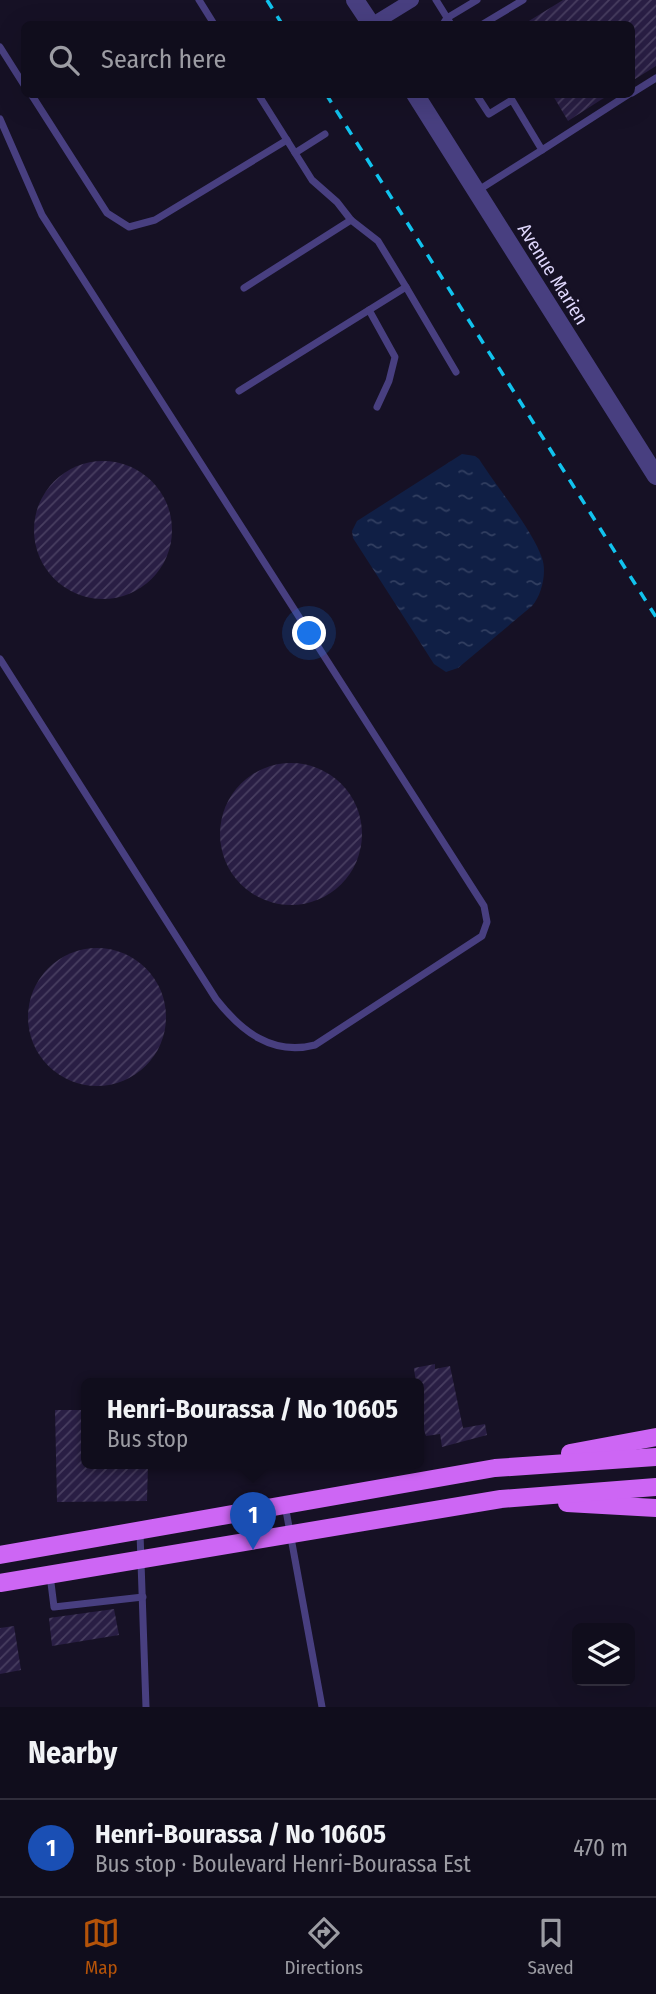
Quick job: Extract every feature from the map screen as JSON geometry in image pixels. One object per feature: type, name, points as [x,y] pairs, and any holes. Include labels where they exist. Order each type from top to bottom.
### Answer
[{"type":"main road","points":[[0,1555],[656,1437]]},
{"type":"main road","points":[[495,1468],[656,1457]]},
{"type":"main road","points":[[0,1583],[291,1537],[501,1499],[656,1487]]},
{"type":"main road","points":[[501,1499],[656,1508]]},
{"type":"street","points":[[355,0],[370,21]]},
{"type":"street","points":[[377,21],[412,0]]},
{"type":"street","name":"Avenue Marien","points":[[417,98],[656,476]]},
{"type":"lane","points":[[199,0],[212,21]]},
{"type":"lane","points":[[436,0],[446,21]]},
{"type":"lane","points":[[448,21],[477,0]]},
{"type":"lane","points":[[488,21],[523,0]]},
{"type":"lane","points":[[0,47],[21,80]]},
{"type":"lane","points":[[635,91],[656,78]]},
{"type":"lane","points":[[34,98],[107,213],[129,227],[155,220],[287,140]]},
{"type":"lane","points":[[261,98],[312,180],[337,202],[351,220],[378,241],[456,372]]},
{"type":"lane","points":[[479,98],[489,114],[512,100],[542,150]]},
{"type":"lane","points":[[476,192],[625,98]]},
{"type":"lane","points":[[0,119],[42,215],[484,906],[487,922],[482,936],[315,1045],[290,1048],[265,1043],[239,1025],[216,999],[0,659]]},
{"type":"lane","points":[[295,153],[325,134]]},
{"type":"lane","points":[[244,288],[351,220]]},
{"type":"lane","points":[[239,391],[406,287]]},
{"type":"lane","points":[[369,310],[395,357],[389,381],[377,408]]},
{"type":"lane","points":[[285,1505],[322,1707]]},
{"type":"lane","points":[[140,1531],[146,1707]]},
{"type":"lane","points":[[50,1575],[54,1607],[143,1597]]},
{"type":"water","points":[[462,454],[479,459],[522,521],[542,558],[544,576],[541,590],[532,606],[458,668],[446,672],[434,664],[353,538],[352,531],[357,521]]},
{"type":"building","points":[[563,0],[656,0],[656,66],[635,79],[635,21],[529,21]]},
{"type":"building","points":[[554,98],[604,98],[568,121]]},
{"type":"building","points":[[103,461],[129,466],[152,481],[167,504],[172,530],[167,556],[152,579],[129,594],[103,599],[77,594],[54,579],[39,556],[34,530],[39,504],[54,481],[77,466]]},
{"type":"building","points":[[291,763],[318,768],[341,784],[357,807],[362,834],[357,861],[341,884],[318,900],[291,905],[264,900],[241,884],[225,861],[220,834],[225,807],[241,784],[264,768]]},
{"type":"building","points":[[97,948],[123,953],[146,968],[161,991],[166,1017],[161,1043],[146,1066],[123,1081],[97,1086],[71,1081],[48,1066],[33,1043],[28,1017],[33,991],[48,968],[71,953]]},
{"type":"building","points":[[435,1364],[435,1369],[450,1366],[463,1428],[485,1424],[487,1435],[442,1447],[440,1434],[426,1436],[424,1378],[415,1378],[414,1368]]},
{"type":"building","points":[[55,1410],[81,1410],[81,1469],[148,1469],[147,1501],[57,1502]]},
{"type":"building","points":[[114,1609],[119,1635],[52,1646],[49,1618]]},
{"type":"building","points":[[14,1626],[21,1670],[0,1674],[0,1628]]},
{"type":"railway","points":[[267,0],[280,21]]},
{"type":"railway","points":[[329,98],[656,617]]},
{"type":"place","name":"Henri-Bourassa / No 10605","points":[[253,1550]]}]
